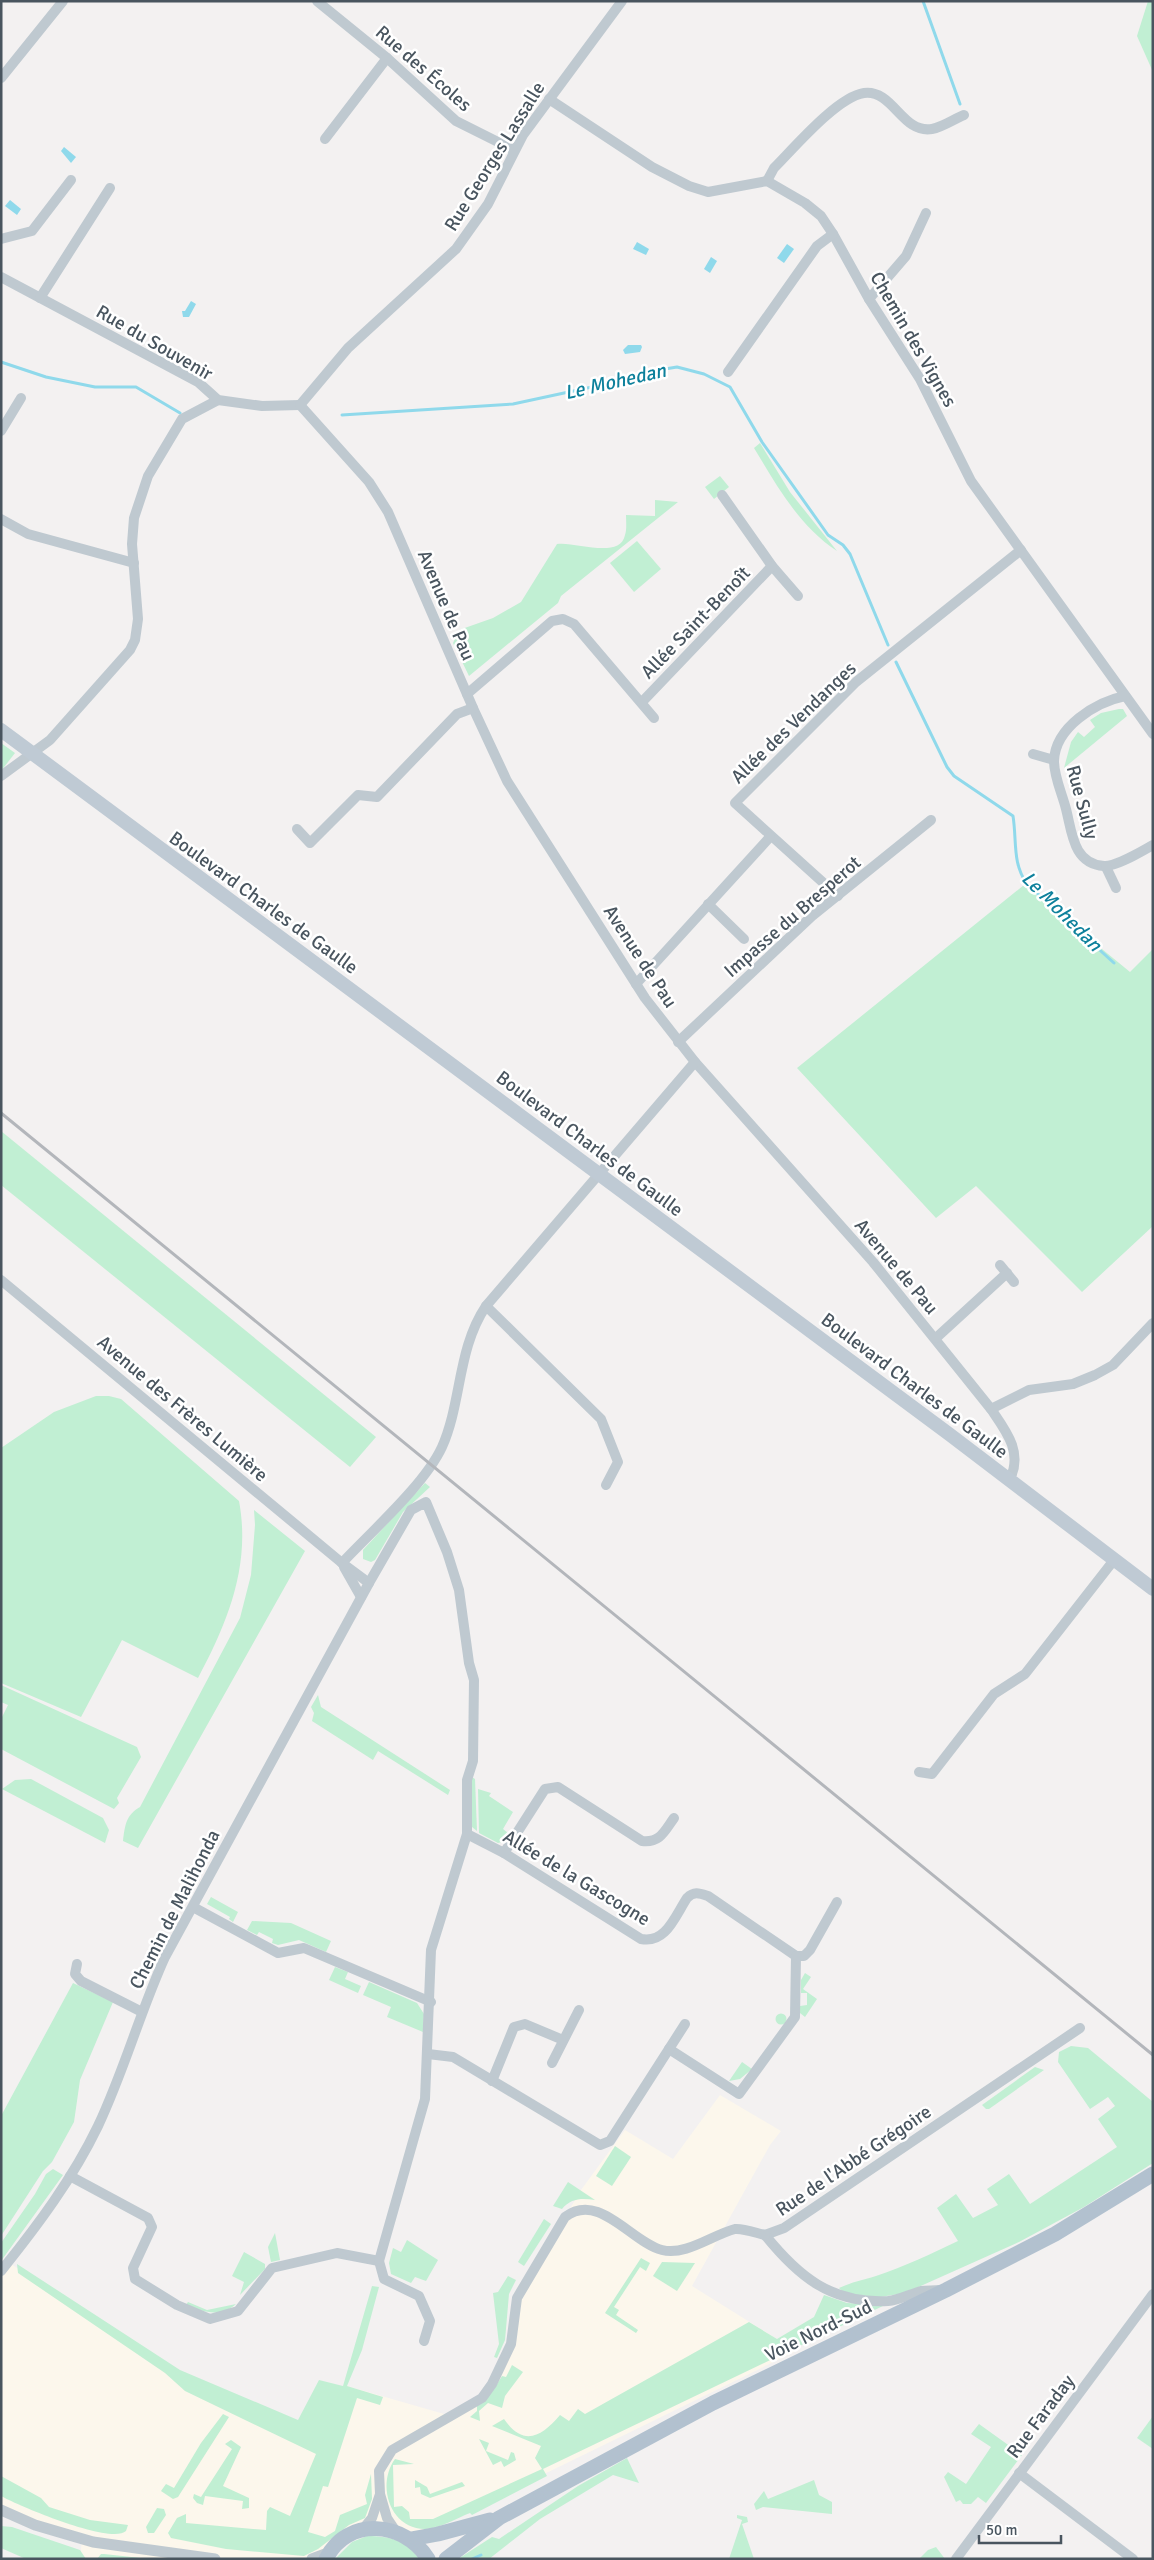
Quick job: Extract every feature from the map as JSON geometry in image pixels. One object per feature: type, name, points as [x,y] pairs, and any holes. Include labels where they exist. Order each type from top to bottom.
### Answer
[{"type":"main road","name":"Boulevard Charles de Gaulle","points":[[1,730],[599,1172],[1010,1479],[1153,1589]]},
{"type":"main road","name":"Voie Nord-Sud","points":[[446,2559],[499,2518],[713,2403],[946,2290],[1055,2234],[1153,2174]]},
{"type":"main road","name":"Voie Nord-Sud","points":[[411,2539],[499,2518]]},
{"type":"main road","points":[[327,2556],[338,2542],[363,2529],[379,2528],[395,2530],[411,2539],[428,2559]]},
{"type":"street","points":[[1,78],[63,1]]},
{"type":"street","name":"Rue des Écoles","points":[[317,1],[388,58],[456,120],[514,150]]},
{"type":"street","name":"Rue Georges Lassalle","points":[[300,405],[348,348],[456,249],[488,204],[514,150],[548,99],[622,1]]},
{"type":"street","points":[[326,139],[388,58]]},
{"type":"street","points":[[548,99],[652,167],[689,186],[708,192],[767,181],[774,168],[841,102],[865,93],[881,97],[912,127],[932,129],[964,115]]},
{"type":"street","points":[[1,239],[32,231],[71,180]]},
{"type":"street","name":"Chemin des Vignes","points":[[767,181],[821,216],[834,234],[869,299],[920,379],[971,481],[1153,734]]},
{"type":"street","points":[[40,298],[110,188]]},
{"type":"street","points":[[869,299],[906,256],[926,213]]},
{"type":"street","points":[[728,372],[817,246],[834,234]]},
{"type":"street","name":"Rue du Souvenir","points":[[1,277],[198,382],[218,400],[262,406],[300,405]]},
{"type":"street","points":[[1,431],[21,398]]},
{"type":"street","points":[[1,776],[50,740],[130,650],[136,640],[138,619],[134,564],[134,518],[148,476],[182,419],[218,400]]},
{"type":"street","name":"Avenue de Pau","points":[[300,405],[369,482],[388,512],[473,708],[507,781],[636,984],[678,1042],[873,1262],[936,1338],[991,1409],[1007,1433],[1016,1454],[1010,1479]]},
{"type":"street","points":[[722,495],[772,566],[798,596]]},
{"type":"street","points":[[1,519],[28,534],[134,564]]},
{"type":"street","name":"Allée des Vendanges","points":[[770,837],[735,803],[856,682],[1021,550]]},
{"type":"street","name":"Allée Saint-Benoît","points":[[642,702],[772,566]]},
{"type":"street","points":[[467,694],[552,621],[563,619],[574,624],[654,718]]},
{"type":"street","name":"Rue Sully","points":[[1106,867],[1090,863],[1077,850],[1057,778],[1054,760],[1067,730],[1080,716],[1095,707],[1125,696]]},
{"type":"street","points":[[296,829],[310,842],[358,795],[377,797],[457,714],[473,708]]},
{"type":"street","name":"Rue Sully","points":[[1033,754],[1054,760]]},
{"type":"street","name":"Impasse du Bresperot","points":[[678,1042],[812,916],[931,820]]},
{"type":"street","points":[[636,984],[770,837],[838,896]]},
{"type":"street","points":[[1116,888],[1106,867],[1153,845]]},
{"type":"street","points":[[708,904],[744,939]]},
{"type":"street","points":[[342,1563],[416,1484],[442,1448],[467,1347],[478,1319],[486,1306],[695,1062]]},
{"type":"street","points":[[936,1338],[1010,1277],[1000,1265]]},
{"type":"street","name":"Avenue des Frères Lumière","points":[[1,1280],[342,1563]]},
{"type":"street","points":[[486,1306],[602,1419],[618,1462],[606,1485]]},
{"type":"street","points":[[991,1409],[1029,1390],[1073,1384],[1095,1375],[1113,1365],[1153,1323]]},
{"type":"street","name":"Chemin de Malihonda","points":[[1,2271],[43,2217],[70,2176],[98,2126],[124,2065],[142,2012],[165,1956],[369,1583],[411,1510],[426,1502],[447,1552],[460,1590],[469,1663],[474,1680],[473,1762],[468,1780],[467,1834]]},
{"type":"street","points":[[919,1772],[932,1774],[994,1694],[1025,1674],[1114,1560]]},
{"type":"street","points":[[342,1563],[369,1583]]},
{"type":"street","points":[[342,1563],[361,1597]]},
{"type":"street","points":[[504,1852],[545,1789],[550,1787],[558,1787],[642,1842],[660,1839],[674,1818]]},
{"type":"street","points":[[424,2341],[430,2321],[419,2296],[384,2279],[379,2261],[425,2098],[431,2002],[431,1950],[467,1834]]},
{"type":"street","name":"Allée de la Gascogne","points":[[467,1834],[504,1852],[641,1939],[657,1939],[664,1934],[686,1898],[692,1893],[698,1893],[708,1896],[796,1956]]},
{"type":"street","points":[[669,2049],[739,2094],[795,2017],[796,1956],[804,1956],[810,1950],[837,1902]]},
{"type":"street","points":[[193,1907],[278,1953],[304,1948],[431,2002]]},
{"type":"street","points":[[77,1964],[75,1974],[81,1981],[142,2012]]},
{"type":"street","points":[[552,2063],[579,2010]]},
{"type":"street","points":[[492,2081],[514,2027],[525,2024],[564,2040]]},
{"type":"street","points":[[428,2054],[453,2057],[600,2145],[610,2141],[684,2024]]},
{"type":"street","name":"Rue de l'Abbé Grégoire","points":[[946,2290],[923,2291],[889,2301],[846,2298],[814,2284],[788,2264],[764,2235],[784,2228],[1080,2028]]},
{"type":"street","points":[[70,2176],[148,2218],[152,2228],[133,2268],[135,2279],[177,2306],[210,2319],[238,2311],[272,2268],[337,2253],[379,2261]]},
{"type":"street","points":[[395,2530],[387,2518],[380,2494],[379,2471],[392,2450],[482,2398],[492,2384],[511,2344],[517,2298],[566,2217],[572,2212],[593,2208],[661,2250],[681,2250],[737,2229],[764,2235]]},
{"type":"street","name":"Rue Faraday","points":[[956,2559],[1153,2294]]},
{"type":"street","points":[[1019,2473],[1133,2559]]},
{"type":"street","points":[[363,2529],[372,2518],[380,2494]]},
{"type":"street","points":[[1,2510],[35,2524],[92,2542],[215,2559]]},
{"type":"street","points":[[312,2559],[327,2556]]},
{"type":"shaded area","points":[[720,2095],[781,2131],[770,2145],[692,2286],[796,2351],[411,2539],[363,2529],[326,2559],[80,2559],[82,2539],[1,2510],[1,2271],[8,2262],[154,2359],[317,2452],[347,2386],[451,2416],[482,2398],[511,2344],[517,2298],[581,2190],[625,2130],[673,2159]]},
{"type":"green space","points":[[1148,1],[1153,1],[1153,72],[1137,36]]},
{"type":"green space","points":[[760,443],[790,492],[837,551],[811,530],[790,504],[754,448]]},
{"type":"green space","points":[[720,476],[729,487],[714,499],[705,487]]},
{"type":"green space","points":[[655,500],[678,502],[561,596],[558,603],[469,676],[453,643],[459,630],[493,618],[521,602],[557,544],[596,548],[615,547],[625,535],[626,515],[655,516]]},
{"type":"green space","points":[[637,541],[661,569],[634,592],[610,563]]},
{"type":"green space","points":[[1123,709],[1127,716],[1064,768],[1071,742],[1078,732],[1084,737],[1095,727],[1090,720],[1101,713]]},
{"type":"green space","points":[[1,743],[15,753],[1,771]]},
{"type":"green space","points":[[1024,885],[1130,972],[1153,949],[1153,1226],[1082,1292],[976,1186],[936,1218],[797,1068]]},
{"type":"green space","points":[[1,1131],[376,1437],[350,1467],[1,1185]]},
{"type":"green space","points":[[96,1396],[109,1396],[121,1399],[239,1501],[242,1548],[234,1592],[227,1614],[219,1636],[198,1678],[122,1640],[81,1717],[1,1683],[1,1448],[54,1412]]},
{"type":"green space","points":[[425,1483],[430,1487],[403,1512],[375,1560],[371,1562],[363,1559],[363,1550]]},
{"type":"green space","points":[[254,1510],[305,1551],[138,1848],[123,1841],[127,1821],[132,1813],[140,1807],[240,1618],[251,1575],[255,1525]]},
{"type":"green space","points":[[1,1685],[137,1747],[141,1757],[117,1798],[119,1803],[114,1809],[1,1749],[1,1719],[8,1705],[1,1702]]},
{"type":"green space","points":[[318,1695],[321,1707],[450,1790],[448,1795],[378,1751],[373,1760],[312,1721],[314,1713],[311,1707]]},
{"type":"green space","points":[[472,1777],[475,1779],[477,1831],[472,1827]]},
{"type":"green space","points":[[31,1779],[103,1818],[109,1830],[105,1843],[2,1789],[15,1780]]},
{"type":"green space","points":[[478,1789],[491,1793],[489,1796],[513,1812],[503,1829],[508,1833],[502,1842],[498,1843],[479,1833]]},
{"type":"green space","points":[[211,1897],[238,1912],[233,1922],[229,1919],[230,1917],[207,1904]]},
{"type":"green space","points":[[252,1921],[291,1923],[331,1941],[326,1952],[299,1940],[278,1945],[272,1943],[273,1939],[259,1932],[257,1935],[247,1930]]},
{"type":"green space","points":[[335,1967],[348,1972],[345,1979],[361,1986],[358,1993],[329,1980]]},
{"type":"green space","points":[[805,1973],[811,1977],[803,1989],[817,1999],[805,2017],[800,2013],[800,2006],[807,2005],[807,1993],[801,1993],[801,1980]]},
{"type":"green space","points":[[369,1982],[417,2003],[424,2014],[423,2032],[387,2017],[391,2007],[363,1995]]},
{"type":"green space","points":[[73,1983],[113,2002],[80,2080],[74,2122],[52,2162],[43,2171],[1,2236],[1,2116]]},
{"type":"green space","points":[[781,2013],[787,2019],[781,2025],[775,2019]]},
{"type":"green space","points":[[1071,2046],[1088,2048],[1153,2102],[1153,2163],[1084,2207],[1019,2242],[905,2293],[874,2298],[844,2293],[839,2288],[897,2268],[958,2241],[937,2208],[956,2194],[973,2218],[998,2205],[987,2189],[1009,2174],[1030,2204],[1117,2147],[1098,2119],[1115,2106],[1108,2097],[1090,2109],[1058,2062],[1059,2052]]},
{"type":"green space","points":[[742,2062],[752,2069],[740,2079],[729,2081]]},
{"type":"green space","points":[[1035,2067],[1044,2070],[989,2109],[982,2105]]},
{"type":"green space","points":[[615,2146],[631,2157],[612,2186],[596,2176]]},
{"type":"green space","points":[[53,2169],[63,2175],[1,2261],[1,2243],[35,2194],[46,2174]]},
{"type":"green space","points":[[568,2182],[595,2200],[577,2200],[565,2205],[562,2209],[553,2206]]},
{"type":"green space","points":[[544,2219],[551,2224],[524,2266],[518,2262]]},
{"type":"green space","points":[[275,2233],[280,2260],[271,2262],[268,2247]]},
{"type":"green space","points":[[407,2240],[438,2260],[426,2281],[415,2277],[411,2283],[391,2274],[389,2263],[393,2248],[401,2252]]},
{"type":"green space","points":[[244,2252],[265,2264],[265,2269],[240,2295],[244,2282],[232,2276]]},
{"type":"green space","points":[[641,2258],[650,2263],[646,2271],[640,2267],[614,2307],[619,2310],[616,2315],[638,2330],[636,2333],[605,2313]]},
{"type":"green space","points":[[662,2262],[695,2263],[677,2291],[653,2276]]},
{"type":"green space","points":[[17,2264],[180,2370],[298,2420],[319,2380],[343,2386],[372,2286],[379,2287],[362,2350],[347,2386],[383,2397],[380,2405],[357,2398],[328,2487],[323,2486],[308,2532],[325,2537],[335,2531],[340,2515],[367,2504],[365,2495],[371,2474],[372,2499],[365,2518],[349,2525],[318,2549],[304,2556],[226,2549],[171,2538],[168,2533],[177,2518],[186,2514],[186,2523],[266,2530],[267,2511],[270,2507],[290,2516],[316,2454],[185,2391],[165,2373],[18,2273]]},
{"type":"green space","points":[[508,2276],[516,2280],[509,2294],[505,2340],[497,2358],[494,2357],[499,2344],[493,2293],[498,2292]]},
{"type":"green space","points":[[824,2295],[847,2303],[885,2305],[543,2469],[547,2476],[472,2515],[470,2513],[443,2525],[426,2529],[414,2527],[403,2522],[395,2514],[390,2504],[387,2493],[387,2481],[389,2470],[395,2459],[414,2464],[393,2465],[394,2507],[402,2506],[409,2512],[410,2519],[433,2519],[542,2469],[535,2458],[541,2446],[492,2426],[504,2419],[519,2434],[533,2436],[546,2429],[560,2415],[569,2421],[578,2409],[585,2414],[749,2322],[777,2339],[814,2317]]},
{"type":"green space","points":[[188,2302],[207,2310],[236,2304],[224,2311],[212,2312],[186,2305]]},
{"type":"green space","points":[[512,2365],[523,2372],[505,2396],[502,2408],[488,2403],[479,2411],[480,2421],[470,2417],[477,2411],[477,2406],[494,2389],[502,2376],[506,2377]]},
{"type":"green space","points":[[223,2414],[229,2417],[178,2497],[173,2499],[161,2491],[166,2484],[174,2488],[201,2443]]},
{"type":"green space","points":[[1153,2416],[1153,2449],[1137,2438]]},
{"type":"green space","points":[[979,2424],[1022,2455],[986,2503],[978,2497],[971,2504],[963,2504],[960,2500],[956,2502],[944,2477],[948,2472],[966,2484],[991,2447],[971,2434]]},
{"type":"green space","points":[[479,2439],[489,2443],[486,2451],[508,2460],[511,2452],[514,2453],[516,2460],[504,2467],[501,2461],[493,2465]]},
{"type":"green space","points":[[231,2440],[241,2447],[223,2486],[249,2498],[249,2508],[242,2509],[243,2501],[205,2496],[203,2505],[197,2503],[193,2498],[194,2494],[201,2497],[232,2449],[225,2444]]},
{"type":"green space","points":[[627,2458],[639,2483],[613,2475],[540,2519],[489,2559],[458,2559],[492,2537],[499,2539],[578,2486]]},
{"type":"green space","points":[[1,2476],[41,2498],[49,2507],[90,2520],[128,2525],[126,2531],[117,2534],[85,2529],[26,2508],[1,2496]]},
{"type":"green space","points":[[415,2480],[427,2487],[430,2494],[462,2482],[465,2486],[430,2498],[421,2494],[420,2487],[415,2488]]},
{"type":"green space","points":[[814,2480],[819,2495],[832,2502],[832,2514],[763,2507],[756,2510],[754,2504],[764,2491],[768,2499]]},
{"type":"green space","points":[[157,2508],[164,2509],[166,2515],[154,2533],[148,2533],[146,2527]]},
{"type":"green space","points":[[737,2515],[747,2517],[748,2522],[742,2524],[754,2559],[729,2559],[742,2520],[737,2518]]},
{"type":"green space","points":[[1,2526],[12,2527],[80,2550],[86,2559],[26,2559],[1,2548]]},
{"type":"green space","points":[[367,2536],[390,2538],[403,2543],[419,2559],[335,2559],[352,2542]]},
{"type":"green space","points":[[936,2547],[945,2559],[919,2559],[928,2550]]},
{"type":"green space","points":[[101,2554],[104,2554],[150,2559],[97,2559]]},
{"type":"water","points":[[64,147],[76,157],[71,163],[61,151]]},
{"type":"water","points":[[10,200],[21,209],[17,215],[5,206]]},
{"type":"water","points":[[637,242],[649,249],[646,255],[633,249]]},
{"type":"water","points":[[787,244],[794,249],[784,263],[777,258]]},
{"type":"water","points":[[711,257],[717,261],[710,273],[704,269]]},
{"type":"water","points":[[191,301],[196,304],[189,317],[183,317],[182,311],[185,311]]},
{"type":"water","points":[[628,345],[641,345],[642,347],[640,352],[625,354],[623,350]]},
{"type":"waterway","points":[[923,1],[960,104]]},
{"type":"waterway","name":"Le Mohedan","points":[[1,362],[46,377],[95,387],[136,387],[180,413]]},
{"type":"waterway","name":"Le Mohedan","points":[[342,415],[513,404],[629,379],[641,373],[677,367],[704,374],[730,387],[762,442],[828,535],[843,545],[850,554],[888,645]]},
{"type":"waterway","name":"Le Mohedan","points":[[896,662],[947,767],[954,776],[1013,816],[1017,860],[1022,876],[1027,884],[1114,963]]},
{"type":"waterway","points":[[472,2559],[481,2555]]},
{"type":"railway","points":[[1,1113],[1153,2055]]}]
